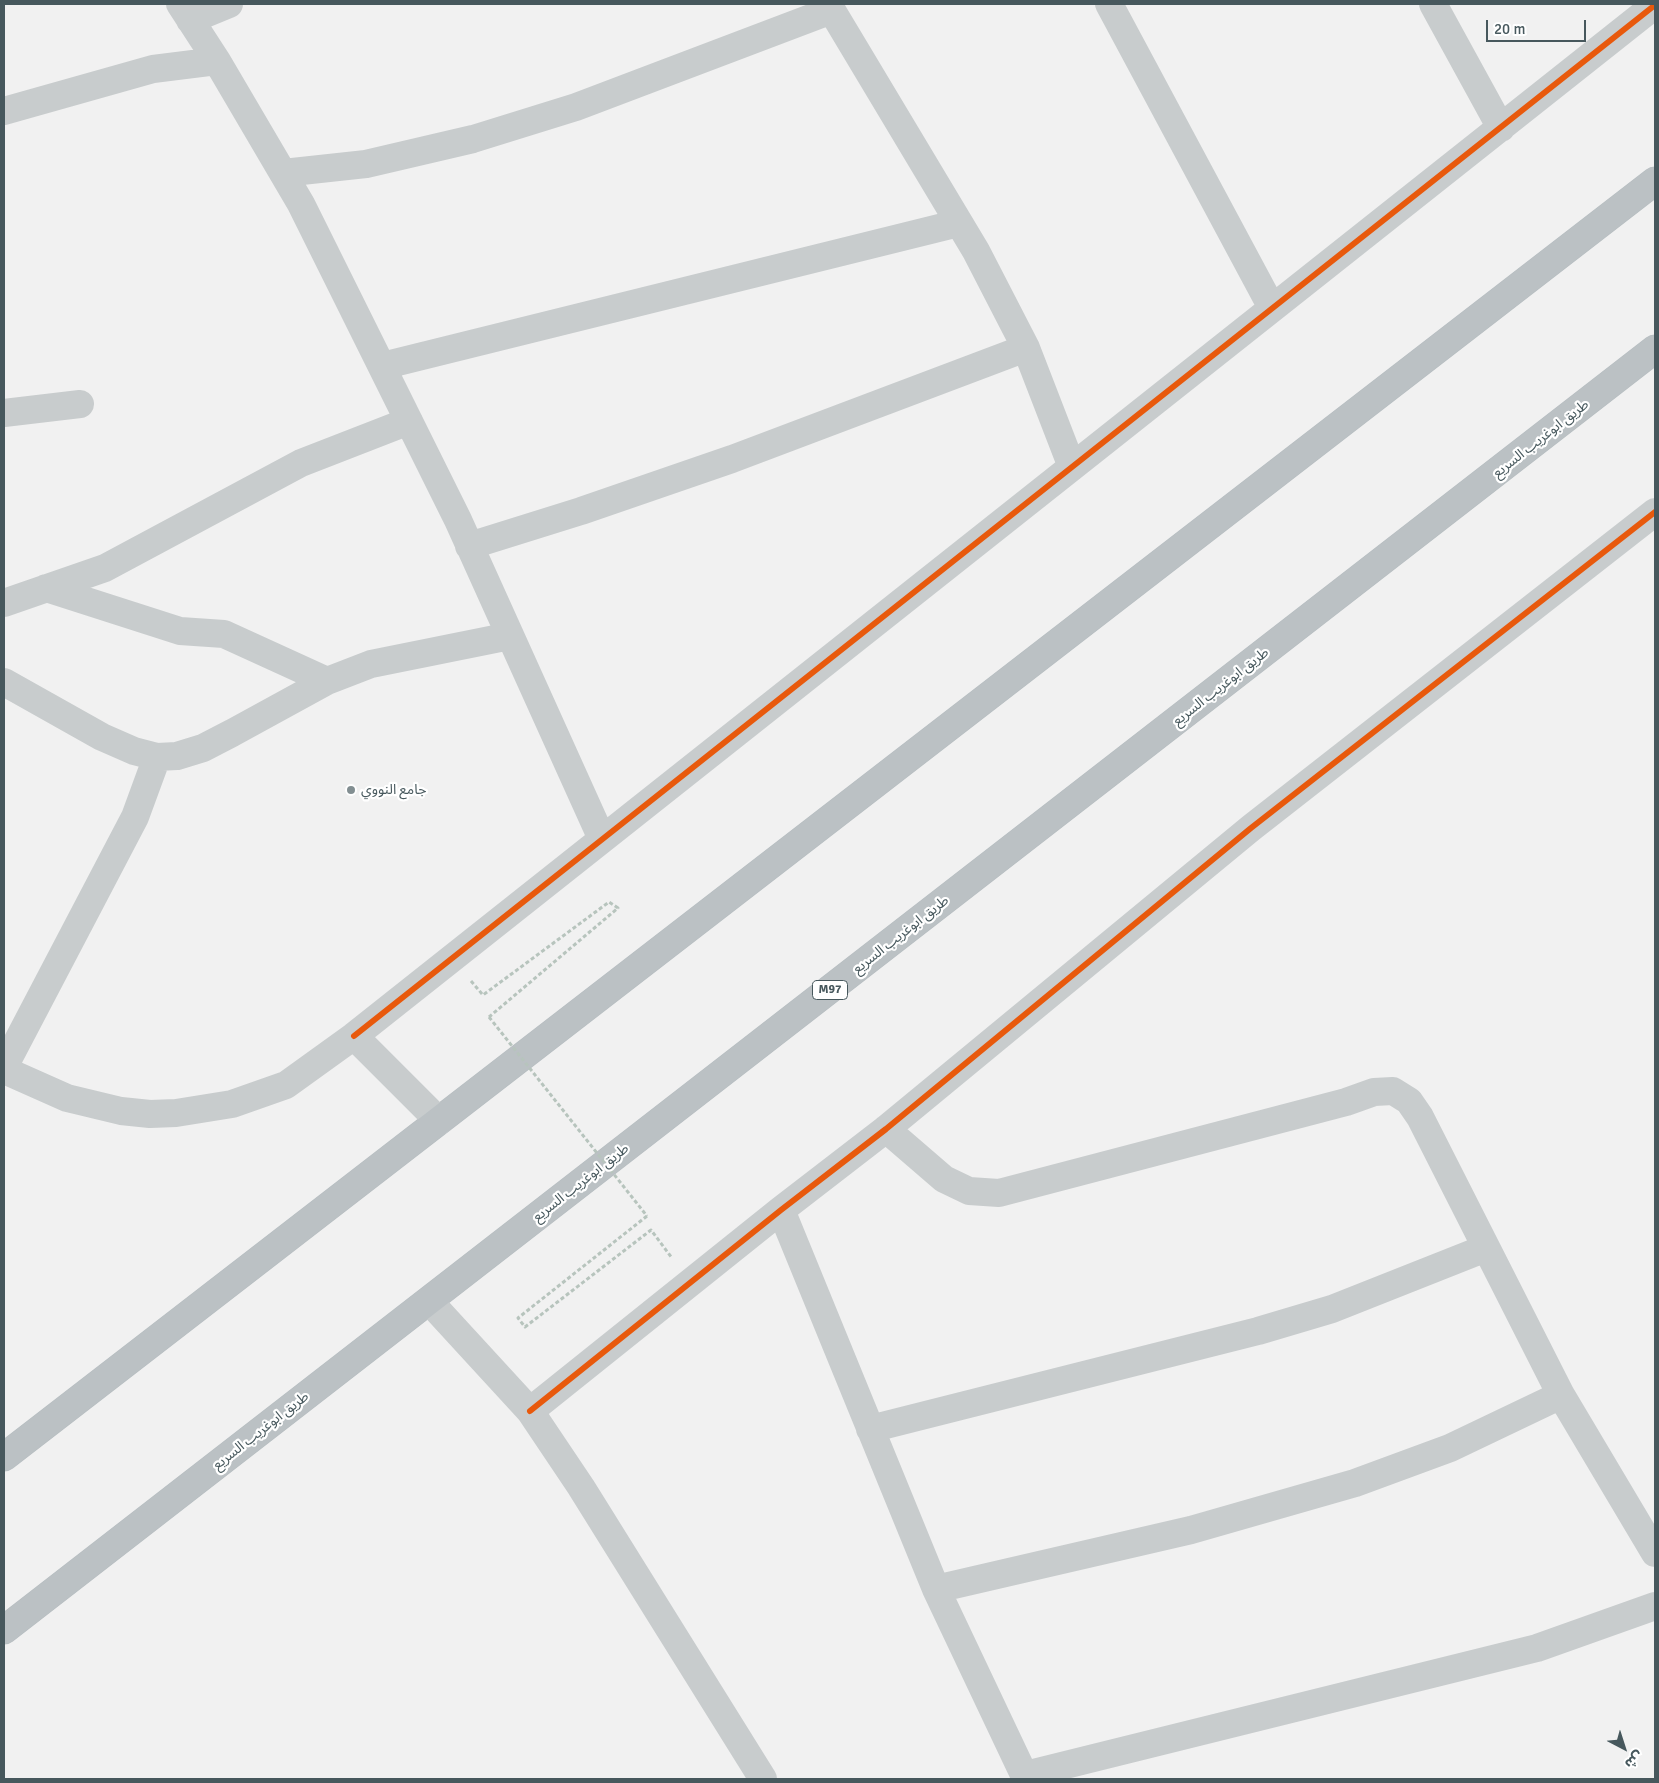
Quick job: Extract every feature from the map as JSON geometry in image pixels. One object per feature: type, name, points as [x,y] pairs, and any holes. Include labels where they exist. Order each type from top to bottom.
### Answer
[{"type":"highway","points":[[4,1457],[1655,181]]},
{"type":"highway","name":"طريق ابوغريب السريع","points":[[4,1630],[1655,350]]},
{"type":"street","points":[[229,4],[185,12],[217,61],[301,204],[469,546],[602,839]]},
{"type":"street","points":[[1109,4],[1272,308]]},
{"type":"street","points":[[1433,4],[1501,128]]},
{"type":"street","points":[[157,756],[135,817],[4,1069],[67,1098],[121,1111],[150,1114],[176,1113],[232,1104],[286,1085],[354,1036],[1655,5]]},
{"type":"street","points":[[283,173],[366,164],[473,139],[576,107],[830,7],[960,223],[1026,348],[1072,467]]},
{"type":"street","points":[[4,111],[153,69],[217,61]]},
{"type":"street","points":[[382,366],[960,223]]},
{"type":"street","points":[[469,546],[581,511],[732,459],[1026,348]]},
{"type":"street","points":[[4,413],[80,404]]},
{"type":"street","points":[[4,603],[105,568],[301,464],[409,421]]},
{"type":"street","points":[[530,1411],[781,1210],[886,1129],[1251,828],[1655,512]]},
{"type":"street","points":[[46,588],[180,631],[224,634],[327,681]]},
{"type":"street","points":[[4,682],[102,738],[134,751],[157,756],[177,756],[203,748],[327,681],[371,664],[510,636]]},
{"type":"street","points":[[354,1036],[439,1122]]},
{"type":"street","points":[[886,1129],[944,1179],[969,1191],[999,1194],[1346,1102],[1374,1092],[1394,1090],[1409,1101],[1420,1117],[1561,1395],[1655,1553]]},
{"type":"street","points":[[781,1210],[936,1589],[1026,1777],[1537,1648],[1655,1606]]},
{"type":"street","points":[[870,1429],[1258,1331],[1323,1312],[1486,1248]]},
{"type":"street","points":[[429,1301],[530,1411],[581,1487],[763,1779]]},
{"type":"street","points":[[936,1589],[1191,1530],[1355,1483],[1450,1448],[1561,1395]]},
{"type":"path","points":[[483,995],[609,902],[618,908],[489,1016],[647,1216],[518,1318],[525,1327],[650,1230]]},
{"type":"cycle path","points":[[354,1036],[1655,5]]},
{"type":"cycle path","points":[[530,1411],[781,1210],[886,1129],[1251,828],[1655,512]]},
{"type":"place","name":"جامع النووي","points":[[351,790]]}]
